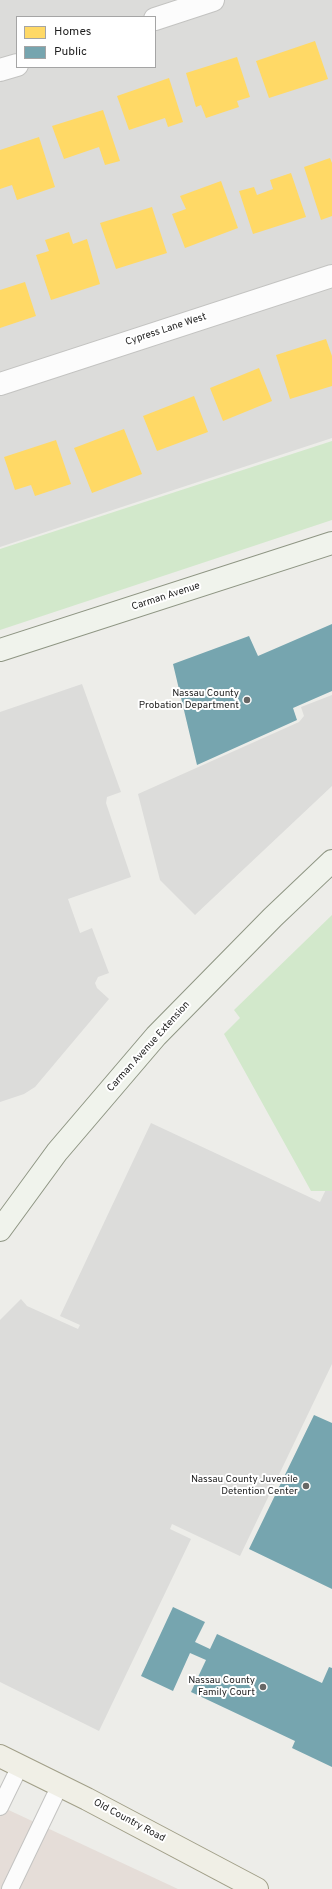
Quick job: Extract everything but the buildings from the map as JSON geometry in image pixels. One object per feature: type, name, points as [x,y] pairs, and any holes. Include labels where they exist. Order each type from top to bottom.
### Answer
[{"type":"main road","name":"Carman Avenue","points":[[0,650],[332,543]]},
{"type":"main road","name":"Carman Avenue Extension","points":[[0,1230],[57,1152],[156,1036],[273,917],[332,861]]},
{"type":"main road","name":"Old Country Road","points":[[0,1756],[60,1785],[257,1889]]},
{"type":"street","points":[[156,19],[212,0]]},
{"type":"street","points":[[0,70],[16,65]]},
{"type":"street","name":"Cypress Lane West","points":[[0,384],[332,276]]},
{"type":"lane","points":[[0,1807],[20,1766]]},
{"type":"lane","points":[[10,1889],[60,1785]]},
{"type":"shaded area","points":[[0,0],[332,0],[332,438],[0,547]]},
{"type":"shaded area","points":[[82,684],[121,792],[107,797],[106,803],[131,877],[68,899],[80,933],[92,928],[109,973],[98,977],[95,983],[97,988],[109,999],[35,1087],[24,1094],[0,1102],[0,712]]},
{"type":"shaded area","points":[[332,695],[332,786],[195,915],[160,880],[138,794],[299,722],[304,716],[301,707]]},
{"type":"shaded area","points":[[151,1123],[320,1202],[329,1183],[332,1184],[332,1364],[240,1556],[172,1524],[170,1529],[191,1539],[99,1731],[0,1682],[0,1320],[21,1299],[27,1306],[78,1329],[80,1325],[60,1316]]},
{"type":"shaded area","points":[[0,1806],[178,1889],[0,1889]]},
{"type":"green space","points":[[332,441],[332,520],[0,630],[0,549]]},
{"type":"green space","points":[[332,915],[332,1191],[311,1191],[224,1034],[240,1018],[234,1010]]},
{"type":"place","name":"Nassau County Probation Department","points":[[247,700]]},
{"type":"place","name":"Nassau County Juvenile Detention Center","points":[[306,1486]]},
{"type":"place","name":"Nassau County Family Court","points":[[263,1687]]}]
